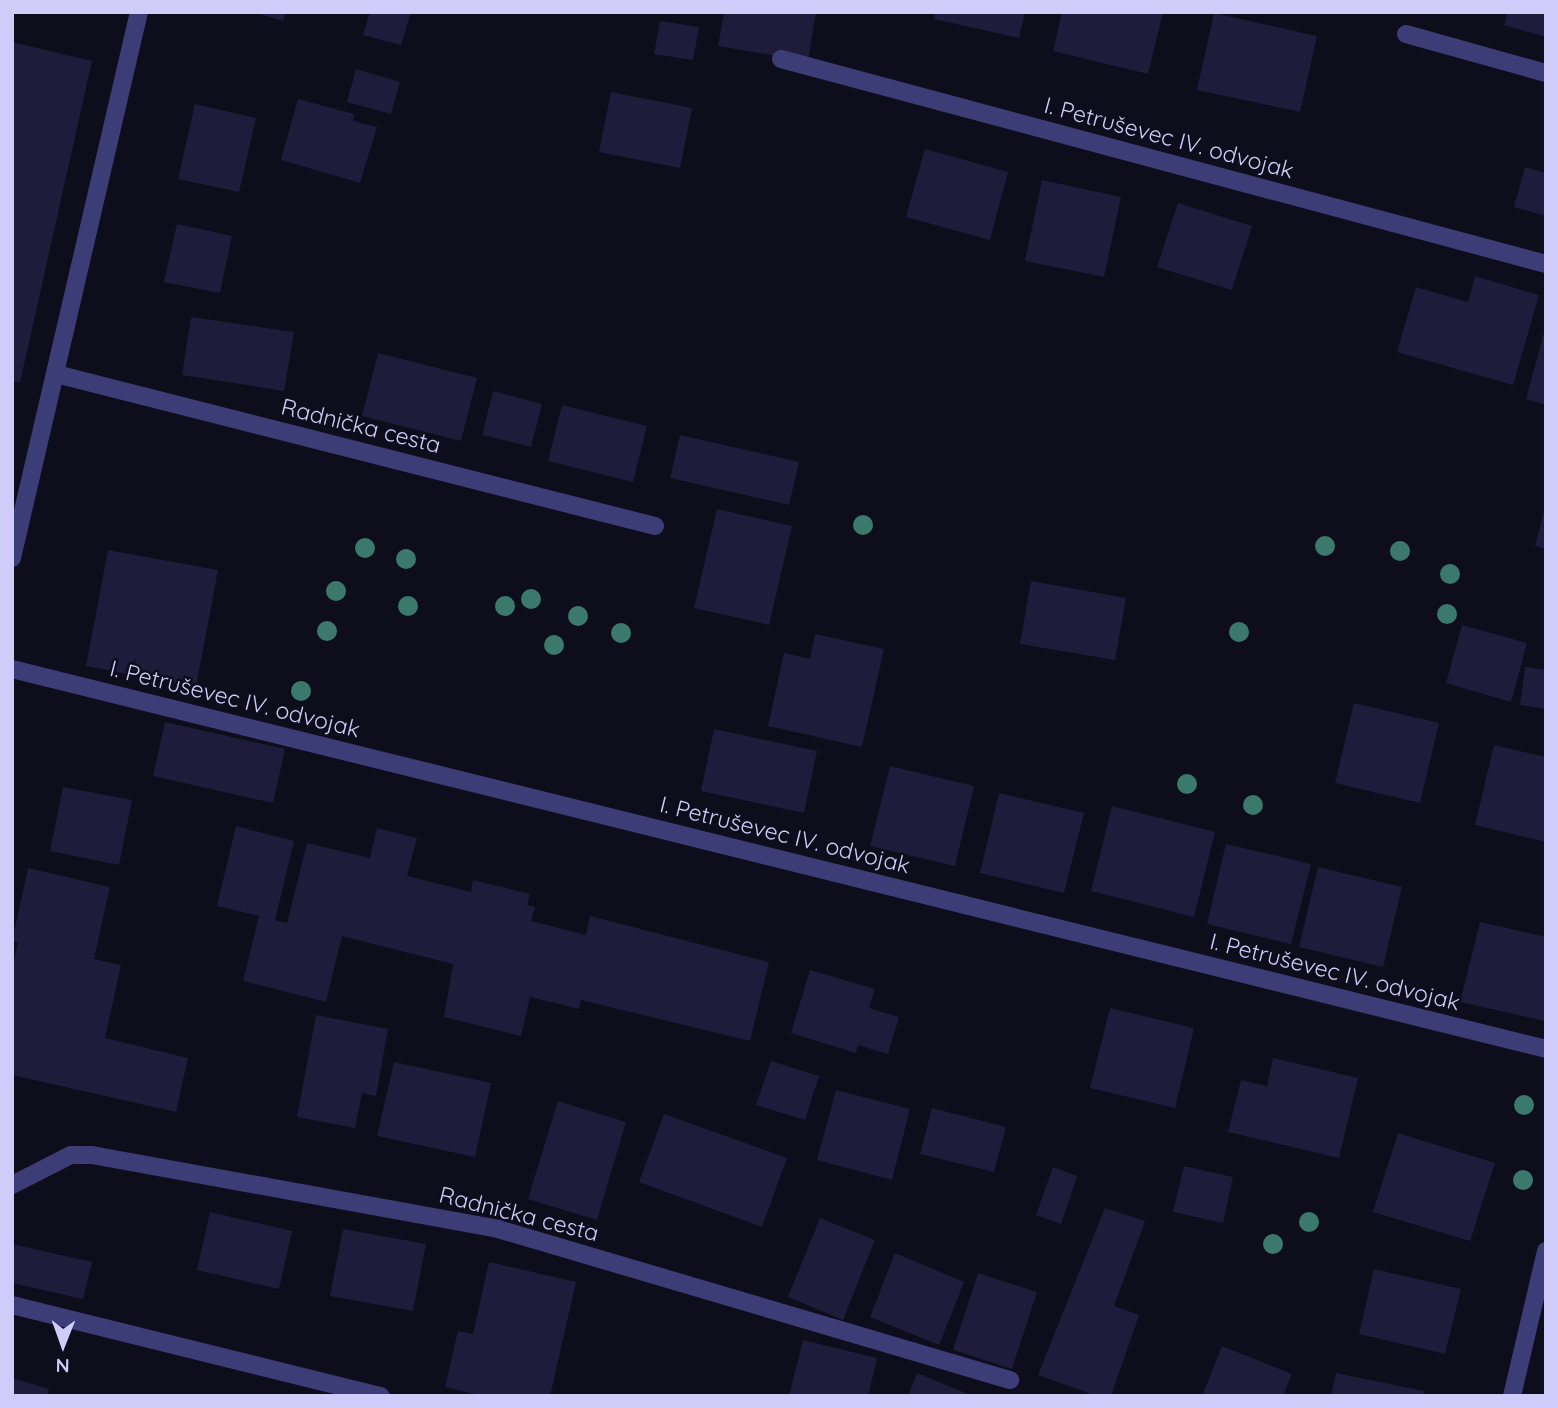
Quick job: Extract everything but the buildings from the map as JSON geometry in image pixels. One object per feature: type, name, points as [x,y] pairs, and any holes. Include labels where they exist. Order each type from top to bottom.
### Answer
[{"type":"street","points":[[12,558],[139,12]]},
{"type":"street","points":[[1406,34],[1546,73]]},
{"type":"street","name":"I. Petruševec IV. odvojak","points":[[780,59],[1546,264]]},
{"type":"street","name":"Radnička cesta","points":[[56,374],[655,526]]},
{"type":"street","name":"I. Petruševec IV. odvojak","points":[[12,669],[1546,1049]]},
{"type":"street","name":"Radnička cesta","points":[[12,1185],[71,1155],[92,1155],[498,1229],[1010,1380]]},
{"type":"street","points":[[1512,1396],[1546,1251]]},
{"type":"street","points":[[12,1305],[381,1396]]}]
